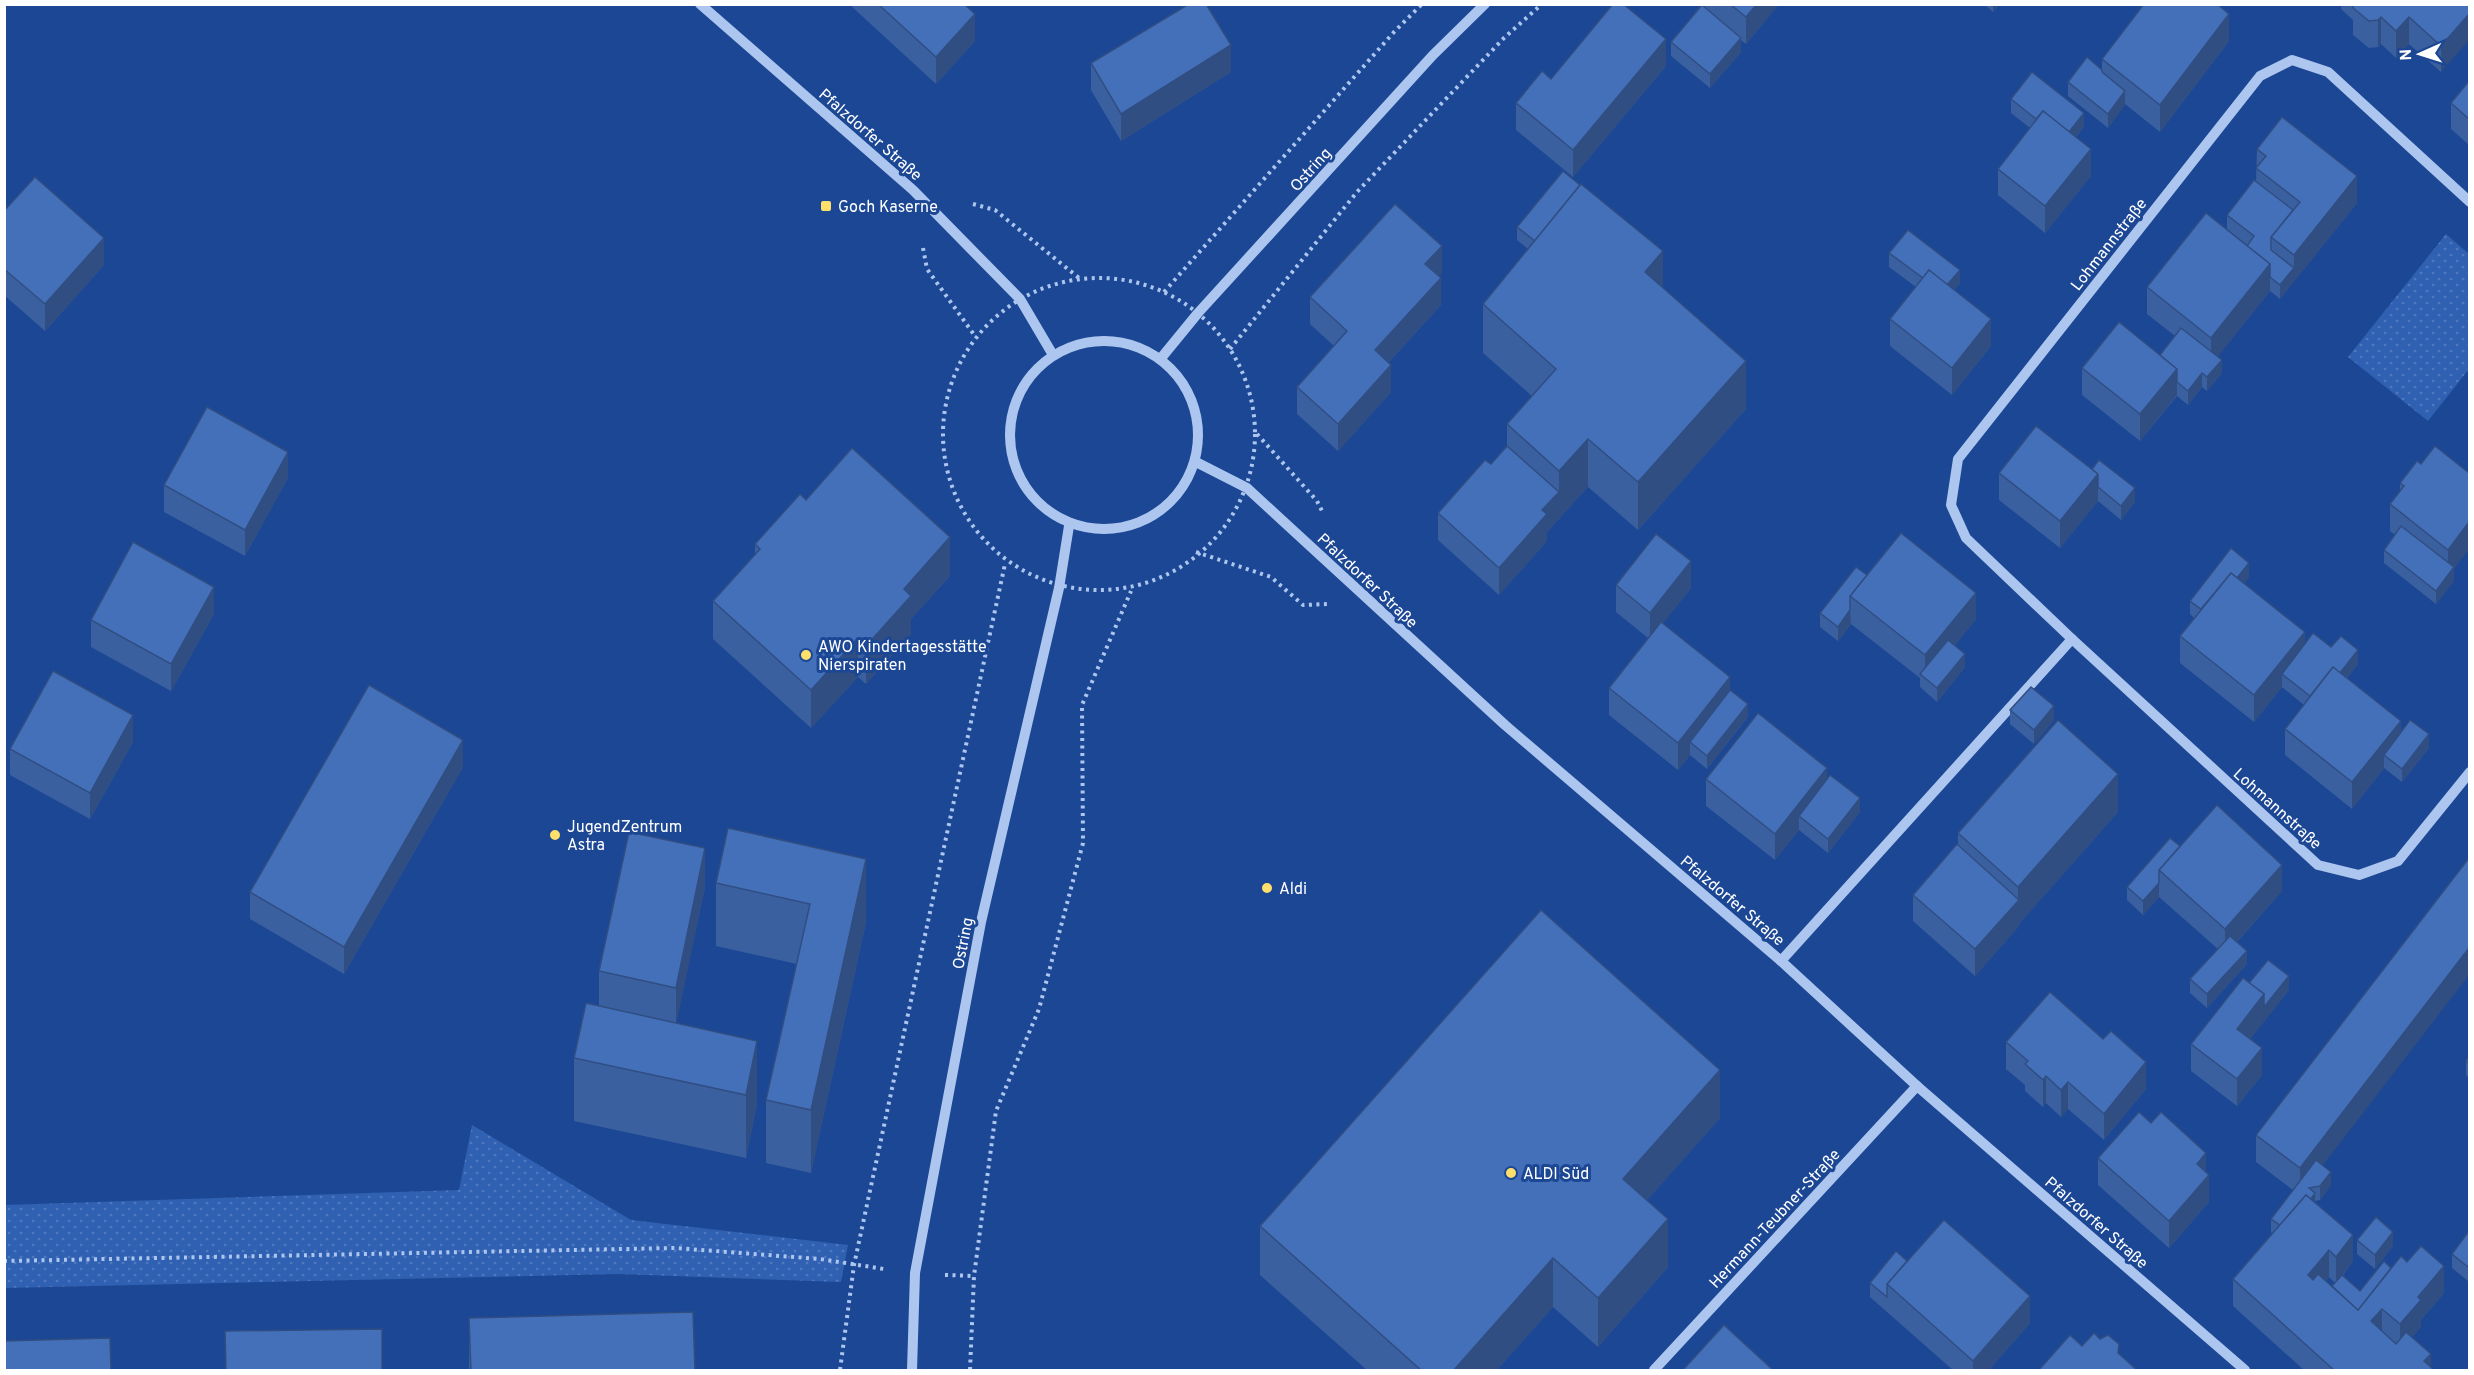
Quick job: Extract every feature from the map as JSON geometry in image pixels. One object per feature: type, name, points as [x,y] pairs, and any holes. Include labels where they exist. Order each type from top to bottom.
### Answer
[{"type":"street","name":"Pfalzdorfer Straße","points":[[700,4],[913,190],[1020,299],[1053,355]]},
{"type":"street","name":"Ostring","points":[[1162,357],[1198,313],[1434,55],[1485,4]]},
{"type":"street","name":"Lohmannstraße","points":[[2469,202],[2328,72],[2292,60],[2260,76],[1958,459],[1951,505],[1966,538],[2072,639],[2318,865],[2359,875],[2398,861],[2469,772]]},
{"type":"street","points":[[1119,341],[1162,357],[1186,387],[1199,423],[1196,462],[1169,507],[1121,531],[1068,525],[1036,503],[1013,468],[1009,429],[1020,391],[1053,355],[1085,342],[1119,341]]},
{"type":"street","name":"Pfalzdorfer Straße","points":[[1196,462],[1247,488],[1505,725],[1781,961],[1917,1086],[2245,1371]]},
{"type":"street","name":"Ostring","points":[[912,1371],[915,1273],[919,1250],[981,922],[1059,588],[1068,525]]},
{"type":"street","points":[[1781,961],[2072,639]]},
{"type":"street","name":"Hermann-Teubner-Straße","points":[[1654,1371],[1917,1086]]},
{"type":"path","points":[[1164,291],[1394,32],[1422,4]]},
{"type":"path","points":[[1230,349],[1357,192],[1504,38],[1542,4]]},
{"type":"path","points":[[964,202],[995,210],[1079,278]]},
{"type":"path","points":[[923,247],[927,269],[975,336]]},
{"type":"path","points":[[1079,278],[1123,279],[1164,291],[1198,313],[1230,349],[1250,389],[1256,434],[1247,488],[1221,536],[1131,591],[1059,588],[1005,564],[952,498],[942,414],[975,336],[1020,299],[1079,278]]},
{"type":"path","points":[[1195,552],[1271,578],[1303,605],[1368,600]]},
{"type":"path","points":[[840,1371],[854,1265],[1005,564]]},
{"type":"path","points":[[970,1371],[974,1276],[996,1111],[1039,1010],[1083,843],[1082,705],[1131,591]]},
{"type":"path","points":[[4,1261],[675,1248],[820,1259],[854,1265]]},
{"type":"shaded area","points":[[2446,234],[2469,254],[2469,369],[2428,421],[2348,357]]},
{"type":"shaded area","points":[[472,1125],[631,1220],[848,1245],[841,1282],[618,1274],[5,1288],[5,1205],[459,1190]]},
{"type":"building","points":[[878,4],[964,4],[975,14],[936,57]]},
{"type":"building","points":[[1189,4],[1206,4],[1231,45],[1121,114],[1091,63]]},
{"type":"building","points":[[1613,4],[1623,4],[1666,39],[1573,150],[1516,103],[1542,71],[1551,79]]},
{"type":"building","points":[[1730,4],[1757,4],[1746,17]]},
{"type":"building","points":[[2144,4],[2217,4],[2229,14],[2160,105],[2102,59]]},
{"type":"building","points":[[2354,4],[2469,4],[2469,14],[2441,46],[2409,17],[2396,31],[2381,17],[2378,20],[2369,21],[2353,8]]},
{"type":"building","points":[[1702,5],[1741,38],[1710,74],[1671,42]]},
{"type":"building","points":[[2087,57],[2125,91],[2108,114],[2068,82]]},
{"type":"building","points":[[2032,72],[2084,113],[2069,132],[2043,111],[2036,119],[2011,99]]},
{"type":"building","points":[[2469,81],[2469,119],[2451,103]]},
{"type":"building","points":[[2043,111],[2091,149],[2045,206],[1998,169]]},
{"type":"building","points":[[2282,117],[2357,176],[2294,255],[2271,237],[2300,202],[2256,168],[2266,156],[2257,149]]},
{"type":"building","points":[[1563,171],[1580,185],[1535,241],[1517,227]]},
{"type":"building","points":[[35,177],[104,238],[45,304],[4,269],[4,211]]},
{"type":"building","points":[[2254,180],[2293,210],[2271,237],[2271,250],[2294,268],[2280,285],[2270,277],[2270,264],[2247,246],[2254,236],[2227,215]]},
{"type":"building","points":[[1581,184],[1663,251],[1645,272],[1746,361],[1638,482],[1588,439],[1559,471],[1507,424],[1556,369],[1483,304]]},
{"type":"building","points":[[1395,204],[1442,246],[1425,264],[1441,278],[1375,350],[1391,365],[1338,424],[1297,387],[1347,331],[1310,297]]},
{"type":"building","points":[[2206,213],[2270,264],[2211,338],[2147,287]]},
{"type":"building","points":[[1908,230],[1960,270],[1947,285],[1929,270],[1923,278],[1889,253]]},
{"type":"building","points":[[1929,270],[1991,319],[1952,368],[1890,319]]},
{"type":"building","points":[[2119,322],[2177,369],[2140,414],[2082,368]]},
{"type":"building","points":[[2181,328],[2222,360],[2207,377],[2202,373],[2188,391],[2177,382],[2177,369],[2160,355]]},
{"type":"building","points":[[207,407],[288,452],[245,530],[164,485]]},
{"type":"building","points":[[2036,426],[2098,474],[2060,521],[1999,473]]},
{"type":"building","points":[[1507,446],[1559,492],[1542,510],[1547,514],[1499,568],[1438,513],[1485,460],[1491,464]]},
{"type":"building","points":[[2435,446],[2469,473],[2469,522],[2448,550],[2390,504],[2404,486],[2400,483],[2417,461],[2421,464]]},
{"type":"building","points":[[852,448],[950,537],[904,589],[911,596],[866,646],[858,638],[811,690],[713,601],[760,549],[755,544],[800,494],[806,500]]},
{"type":"building","points":[[2099,460],[2135,488],[2121,506],[2098,487],[2098,474],[2092,469]]},
{"type":"building","points":[[2401,526],[2454,567],[2436,591],[2384,550]]},
{"type":"building","points":[[1901,533],[1976,593],[1925,655],[1850,596]]},
{"type":"building","points":[[1656,534],[1691,561],[1650,613],[1616,585]]},
{"type":"building","points":[[133,542],[214,587],[171,664],[91,620]]},
{"type":"building","points":[[2231,548],[2249,563],[2237,578],[2231,573],[2201,609],[2190,601]]},
{"type":"building","points":[[1856,567],[1867,575],[1850,596],[1850,610],[1838,627],[1820,613]]},
{"type":"building","points":[[2231,573],[2305,632],[2254,695],[2180,636]]},
{"type":"building","points":[[1661,622],[1730,677],[1678,743],[1609,688]]},
{"type":"building","points":[[2313,633],[2331,647],[2341,636],[2358,650],[2340,673],[2333,667],[2310,696],[2282,674]]},
{"type":"building","points":[[1948,640],[1965,654],[1937,688],[1920,674]]},
{"type":"building","points":[[2333,667],[2401,721],[2352,782],[2285,729]]},
{"type":"building","points":[[53,671],[133,715],[90,793],[10,749]]},
{"type":"building","points":[[369,685],[463,740],[344,947],[250,892]]},
{"type":"building","points":[[2031,687],[2054,706],[2034,730],[2010,710]]},
{"type":"building","points":[[1730,690],[1748,704],[1707,756],[1690,742]]},
{"type":"building","points":[[1758,713],[1827,768],[1775,834],[1706,779]]},
{"type":"building","points":[[2058,720],[2118,774],[2018,887],[1958,833]]},
{"type":"building","points":[[2410,720],[2429,734],[2402,769],[2384,755]]},
{"type":"building","points":[[1830,775],[1860,798],[1828,839],[1799,816]]},
{"type":"building","points":[[2217,805],[2282,865],[2225,929],[2159,870]]},
{"type":"building","points":[[728,828],[866,859],[811,1110],[766,1100],[810,904],[716,883]]},
{"type":"building","points":[[629,832],[705,848],[676,988],[599,971]]},
{"type":"building","points":[[2170,838],[2180,846],[2159,870],[2159,883],[2143,901],[2127,887]]},
{"type":"building","points":[[1957,844],[2019,900],[1975,949],[1913,895]]},
{"type":"building","points":[[2469,858],[2469,948],[2300,1168],[2256,1135]]},
{"type":"building","name":"ALDI Süd","points":[[1541,910],[1720,1070],[1623,1179],[1668,1219],[1598,1298],[1553,1258],[1453,1371],[1422,1371],[1260,1226]]},
{"type":"building","points":[[2230,936],[2247,951],[2207,994],[2190,979]]},
{"type":"building","points":[[2268,960],[2289,976],[2264,1007],[2264,994],[2249,983]]},
{"type":"building","points":[[2243,978],[2264,994],[2237,1029],[2262,1048],[2237,1079],[2191,1044]]},
{"type":"building","points":[[2050,992],[2103,1039],[2111,1031],[2146,1062],[2104,1114],[2068,1082],[2061,1090],[2046,1076],[2043,1080],[2025,1064],[2028,1061],[2006,1042]]},
{"type":"building","points":[[586,1003],[757,1041],[746,1095],[574,1058]]},
{"type":"building","points":[[2139,1112],[2151,1123],[2161,1112],[2206,1153],[2197,1164],[2209,1175],[2169,1221],[2098,1158]]},
{"type":"building","points":[[2316,1160],[2331,1172],[2320,1186],[2309,1188],[2315,1193],[2311,1199],[2306,1195],[2280,1225],[2271,1219]]},
{"type":"building","points":[[2306,1195],[2353,1235],[2336,1257],[2329,1250],[2308,1275],[2313,1280],[2318,1274],[2358,1310],[2401,1256],[2407,1262],[2421,1246],[2444,1266],[2418,1297],[2421,1300],[2400,1324],[2382,1309],[2371,1321],[2396,1344],[2406,1332],[2431,1354],[2424,1361],[2435,1371],[2335,1371],[2233,1279]]},
{"type":"building","points":[[2376,1217],[2393,1232],[2375,1255],[2357,1240]]},
{"type":"building","points":[[1944,1220],[2030,1296],[1973,1361],[1887,1284]]},
{"type":"building","points":[[2469,1231],[2469,1264],[2468,1267],[2452,1254]]},
{"type":"building","points":[[1896,1251],[1907,1261],[1887,1284],[1887,1297],[1870,1283]]},
{"type":"building","points":[[2384,1261],[2391,1268],[2358,1310],[2332,1286],[2342,1275],[2360,1291]]},
{"type":"building","points":[[693,1312],[695,1371],[471,1371],[469,1318]]},
{"type":"building","points":[[1724,1325],[1774,1371],[1682,1371]]},
{"type":"building","points":[[382,1329],[382,1371],[226,1371],[225,1331]]},
{"type":"building","points":[[2094,1333],[2100,1339],[2108,1335],[2119,1344],[2118,1353],[2138,1371],[2038,1371],[2070,1335],[2082,1346]]},
{"type":"building","points":[[110,1338],[111,1371],[4,1371],[4,1341]]},
{"type":"place","name":"Goch Kaserne","points":[[826,206]]},
{"type":"place","name":"AWO Kindertagesstätte Nierspiraten","points":[[806,655]]},
{"type":"place","name":"JugendZentrum Astra","points":[[555,835]]},
{"type":"place","name":"Aldi","points":[[1267,888]]},
{"type":"place","name":"ALDI Süd","points":[[1511,1173]]}]
